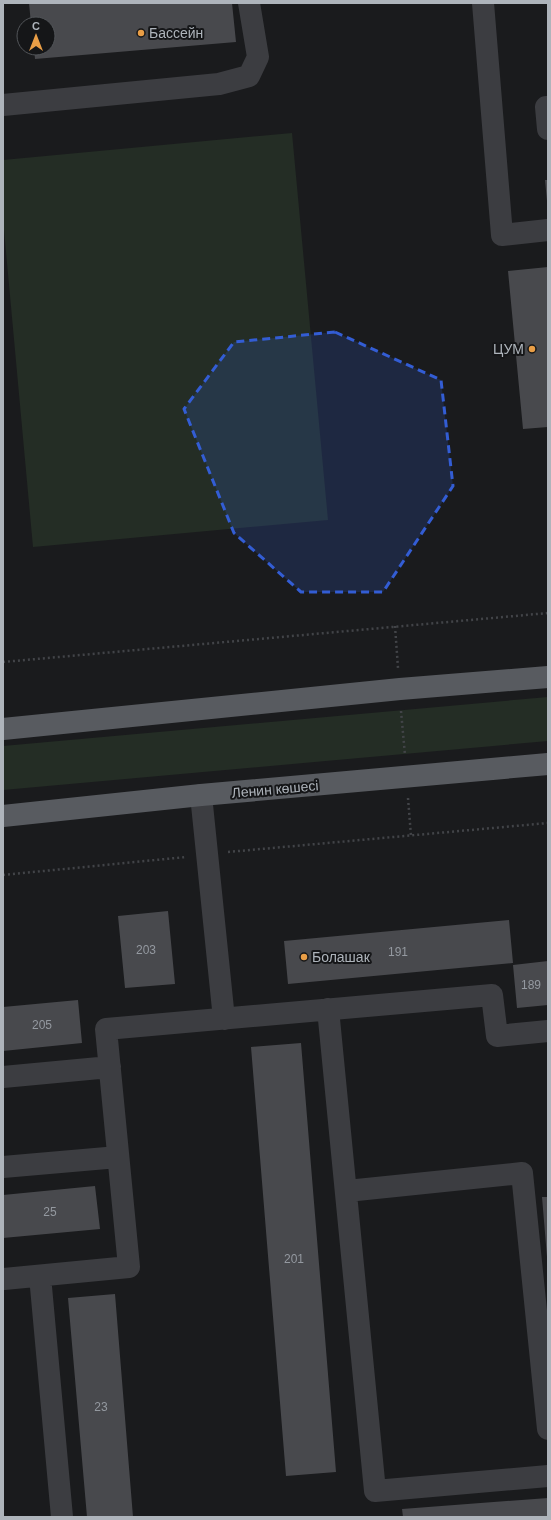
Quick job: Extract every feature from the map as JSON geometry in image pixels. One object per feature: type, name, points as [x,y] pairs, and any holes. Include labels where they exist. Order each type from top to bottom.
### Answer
[{"type":"main road","points":[[3,728],[400,689],[548,677]]},
{"type":"main road","name":"Ленин көшесі","points":[[3,816],[201,795],[548,764]]},
{"type":"lane","points":[[3,105],[219,84],[248,76],[258,57],[249,3]]},
{"type":"lane","points":[[483,3],[502,235],[548,230]]},
{"type":"lane","points":[[548,107],[546,107],[548,129]]},
{"type":"lane","points":[[201,795],[224,1019]]},
{"type":"lane","points":[[4,1278],[129,1267],[106,1029],[492,995],[497,1036],[548,1031]]},
{"type":"lane","points":[[328,1009],[375,1492],[548,1476]]},
{"type":"lane","points":[[3,1077],[110,1067]]},
{"type":"lane","points":[[3,1167],[118,1157]]},
{"type":"lane","points":[[346,1192],[522,1174],[548,1429]]},
{"type":"lane","points":[[40,1276],[62,1517]]},
{"type":"path","points":[[3,662],[548,613]]},
{"type":"path","points":[[395,626],[412,836]]},
{"type":"path","points":[[3,875],[207,854],[548,823]]},
{"type":"highlighted area","points":[[335,332],[441,380],[453,486],[383,592],[301,592],[234,533],[184,409],[234,342]]},
{"type":"shaded area","points":[[292,133],[328,520],[33,547],[3,219],[3,160]]},
{"type":"shaded area","points":[[548,697],[548,741],[3,790],[3,746]]},
{"type":"building","name":"Бассейн","points":[[29,3],[232,3],[236,42],[35,59],[35,56],[56,56],[56,16],[30,16]]},
{"type":"building","points":[[545,180],[548,180],[548,201],[547,201]]},
{"type":"building","name":"ЦУМ","points":[[548,267],[548,427],[523,429],[508,271]]},
{"type":"building","points":[[168,911],[175,984],[125,988],[118,916]]},
{"type":"building","points":[[509,920],[513,963],[288,984],[284,941]]},
{"type":"building","points":[[548,961],[548,1005],[517,1008],[513,965]]},
{"type":"building","points":[[78,1000],[82,1043],[3,1051],[3,1007]]},
{"type":"building","points":[[301,1043],[336,1472],[286,1476],[251,1047]]},
{"type":"building","points":[[95,1186],[100,1229],[3,1238],[3,1195]]},
{"type":"building","points":[[542,1197],[548,1197],[548,1257],[547,1257]]},
{"type":"building","points":[[115,1294],[133,1517],[87,1517],[68,1298]]},
{"type":"building","points":[[548,1498],[548,1517],[403,1517],[402,1509]]},
{"type":"place","name":"Бассейн","points":[[141,33]]},
{"type":"place","name":"ЦУМ","points":[[532,349]]},
{"type":"place","name":"Болашак","points":[[304,957]]}]
